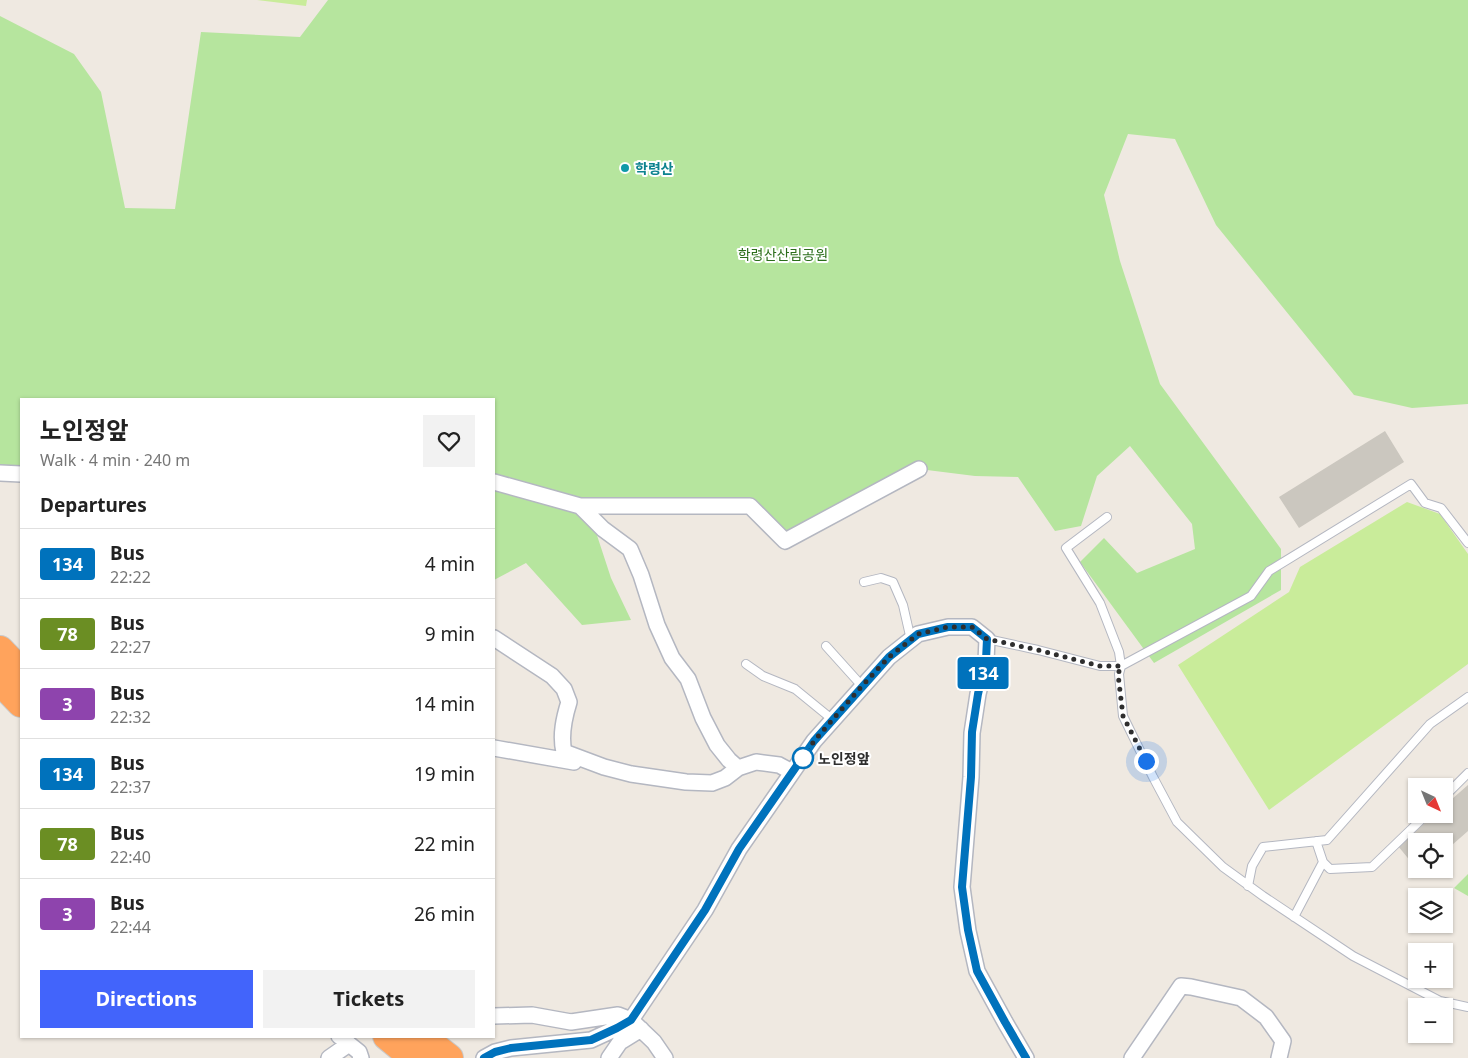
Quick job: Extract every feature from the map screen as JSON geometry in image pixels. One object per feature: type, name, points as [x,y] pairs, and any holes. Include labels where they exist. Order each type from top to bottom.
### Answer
[{"type":"highway","points":[[0,650],[20,671]]},
{"type":"highway","points":[[0,682],[20,701]]},
{"type":"highway","points":[[389,1038],[414,1058]]},
{"type":"highway","points":[[424,1038],[449,1058]]},
{"type":"street","points":[[495,482],[580,506],[750,506],[785,541],[919,469]]},
{"type":"street","points":[[0,473],[20,474]]},
{"type":"street","points":[[580,506],[603,529],[630,549],[641,575],[657,625],[672,658],[688,679],[703,718],[717,745],[738,768]]},
{"type":"street","points":[[609,1058],[636,1024],[705,910],[739,849],[814,741],[889,657],[918,634],[948,627],[972,627],[987,639],[986,660],[972,732],[971,777],[962,887],[968,930],[977,971],[1026,1058]]},
{"type":"street","points":[[495,639],[552,676],[564,689],[569,702],[562,744],[564,752],[604,767]]},
{"type":"street","points":[[495,748],[604,767],[652,778],[695,782],[712,782],[725,778],[738,768],[756,762],[779,765],[792,772]]},
{"type":"street","points":[[1132,1058],[1181,986],[1241,998],[1266,1017],[1283,1040],[1279,1058]]},
{"type":"street","points":[[495,1016],[532,1015],[571,1022],[618,1015],[636,1024],[654,1042],[666,1058]]},
{"type":"street","points":[[484,1058],[495,1052],[511,1048],[529,1052],[591,1040],[617,1028],[636,1024]]},
{"type":"street","points":[[329,1058],[344,1040],[359,1052],[362,1058]]},
{"type":"lane","points":[[987,639],[1100,666],[1121,666],[1251,596],[1269,572],[1411,484],[1425,503],[1442,508],[1468,543]]},
{"type":"lane","points":[[1107,516],[1066,548],[1100,603],[1119,652],[1121,666],[1118,674],[1123,716],[1177,822],[1223,867],[1248,886],[1361,960],[1440,1001],[1468,1007]]},
{"type":"lane","points":[[864,582],[881,578],[893,582],[903,605],[911,640]]},
{"type":"lane","points":[[826,646],[862,686]]},
{"type":"lane","points":[[746,664],[763,676],[795,689],[833,720]]},
{"type":"lane","points":[[1248,886],[1252,866],[1263,847],[1327,840],[1430,724],[1468,697]]},
{"type":"lane","points":[[1453,788],[1468,773]]},
{"type":"lane","points":[[1316,842],[1323,862],[1330,869],[1372,867],[1418,823]]},
{"type":"lane","points":[[1294,917],[1323,862]]},
{"type":"green space","points":[[257,0],[307,0],[306,6]]},
{"type":"green space","name":"학령산산림공원","points":[[328,0],[1468,0],[1468,404],[1412,408],[1354,395],[1216,225],[1175,139],[1128,134],[1104,195],[1120,261],[1160,384],[1281,549],[1281,590],[1154,663],[1080,562],[1104,538],[1137,573],[1195,549],[1192,524],[1130,446],[1097,476],[1081,526],[1055,531],[1018,477],[975,476],[919,469],[785,541],[749,506],[589,511],[611,578],[631,620],[582,625],[526,563],[495,579],[495,398],[20,398],[20,473],[0,470],[0,16],[74,54],[101,92],[125,208],[175,209],[201,32],[300,37]]},
{"type":"green space","points":[[1407,502],[1440,514],[1468,554],[1468,664],[1269,810],[1178,665],[1289,592],[1300,567]]},
{"type":"green space","points":[[1468,874],[1468,896],[1454,888]]},
{"type":"building","points":[[1385,431],[1404,462],[1299,528],[1279,497]]},
{"type":"building","points":[[1468,785],[1468,831],[1453,844],[1453,833],[1413,833],[1425,823],[1453,823],[1453,798]]},
{"type":"building","points":[[1408,837],[1408,858],[1398,846]]},
{"type":"bus line","name":"134","points":[[484,1058],[495,1052],[511,1048],[591,1040],[631,1020],[705,910],[739,849],[814,741],[889,657],[918,634],[948,627],[972,627],[987,639],[987,650],[972,732],[971,777],[962,887],[968,930],[977,971],[1026,1058]]},
{"type":"place","name":"학령산","points":[[625,168]]},
{"type":"place","name":"노인정앞","points":[[803,758]]},
{"type":"route","points":[[803,758],[814,741],[862,686],[889,657],[918,634],[948,627],[972,627],[987,639],[1100,666],[1121,666],[1118,674],[1123,716],[1146,761]]}]
